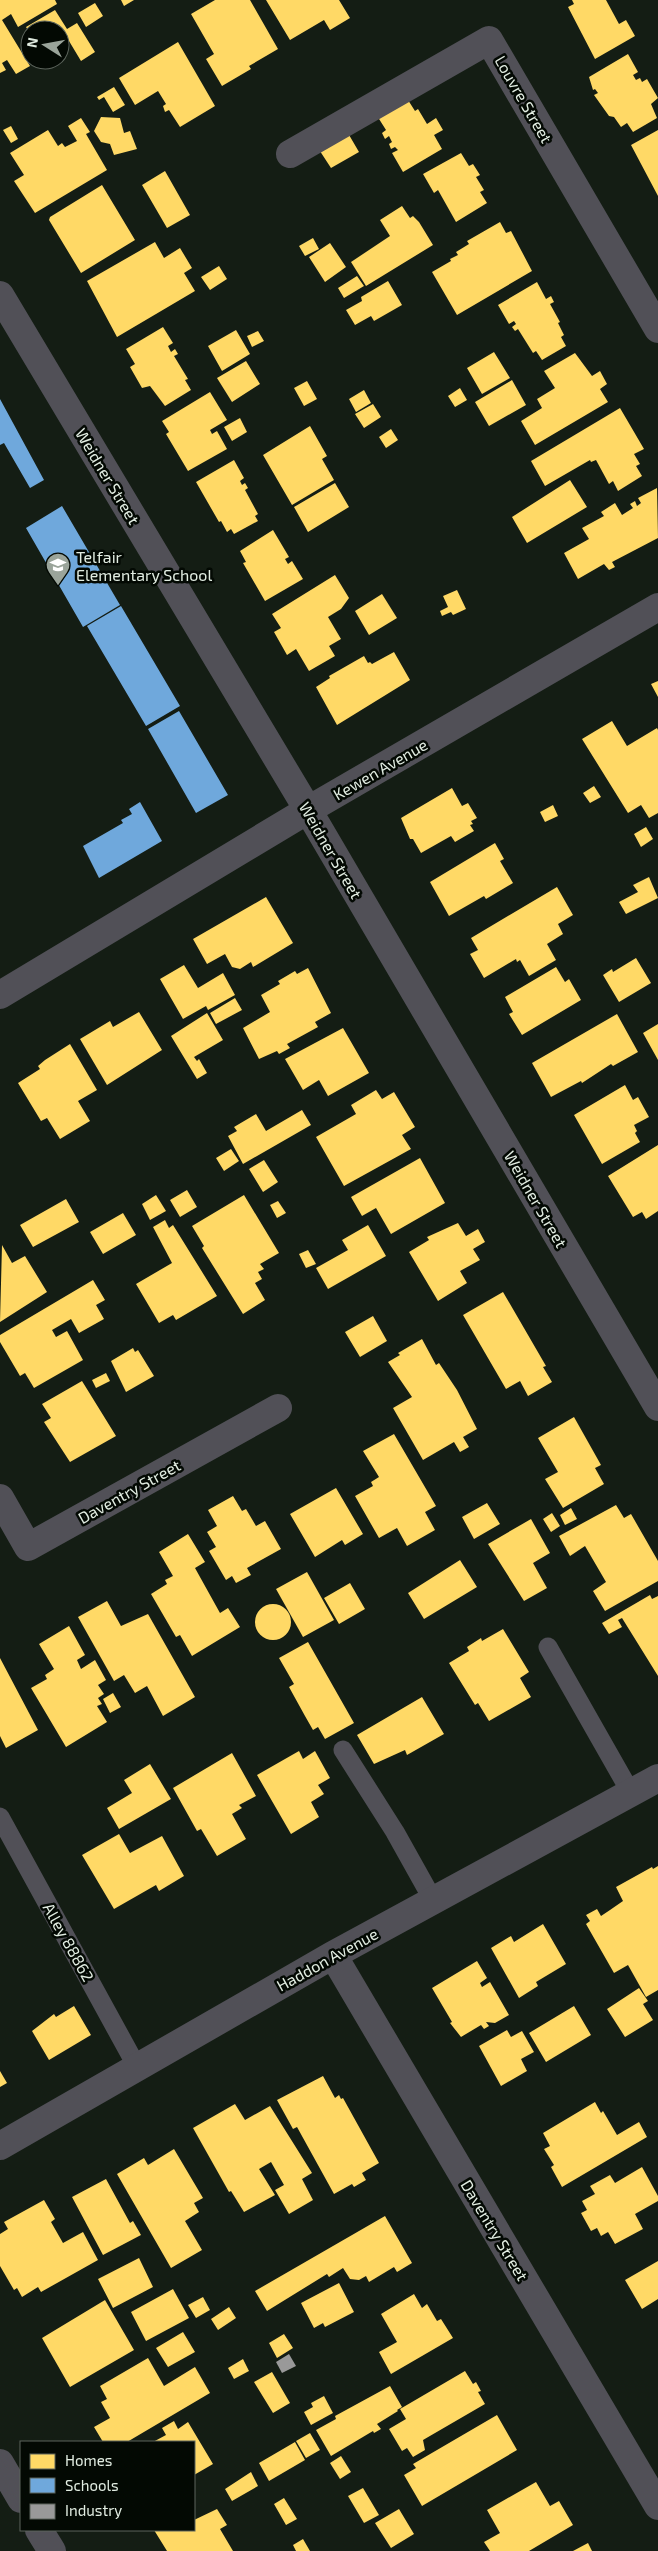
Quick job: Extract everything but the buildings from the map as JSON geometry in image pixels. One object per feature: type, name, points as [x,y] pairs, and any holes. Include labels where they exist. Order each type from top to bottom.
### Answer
[{"type":"street","name":"Louvre Street","points":[[290,154],[490,40],[658,329]]},
{"type":"street","name":"Weidner Street","points":[[0,295],[308,810],[658,1408]]},
{"type":"street","name":"Kewen Avenue","points":[[0,994],[308,810],[658,607]]},
{"type":"street","name":"Daventry Street","points":[[0,1498],[28,1547],[278,1408]]},
{"type":"street","name":"Haddon Avenue","points":[[0,2146],[333,1955],[658,1778]]},
{"type":"street","name":"Daventry Street","points":[[333,1955],[658,2506]]},
{"type":"street","points":[[0,2463],[20,2497]]},
{"type":"street","points":[[40,2531],[52,2551]]},
{"type":"lane","points":[[548,1647],[631,1793]]},
{"type":"lane","points":[[343,1750],[395,1832],[433,1900]]},
{"type":"lane","name":"Alley 88862","points":[[0,1816],[137,2067]]},
{"type":"place","name":"Telfair Elementary School","points":[[58,586]]}]
